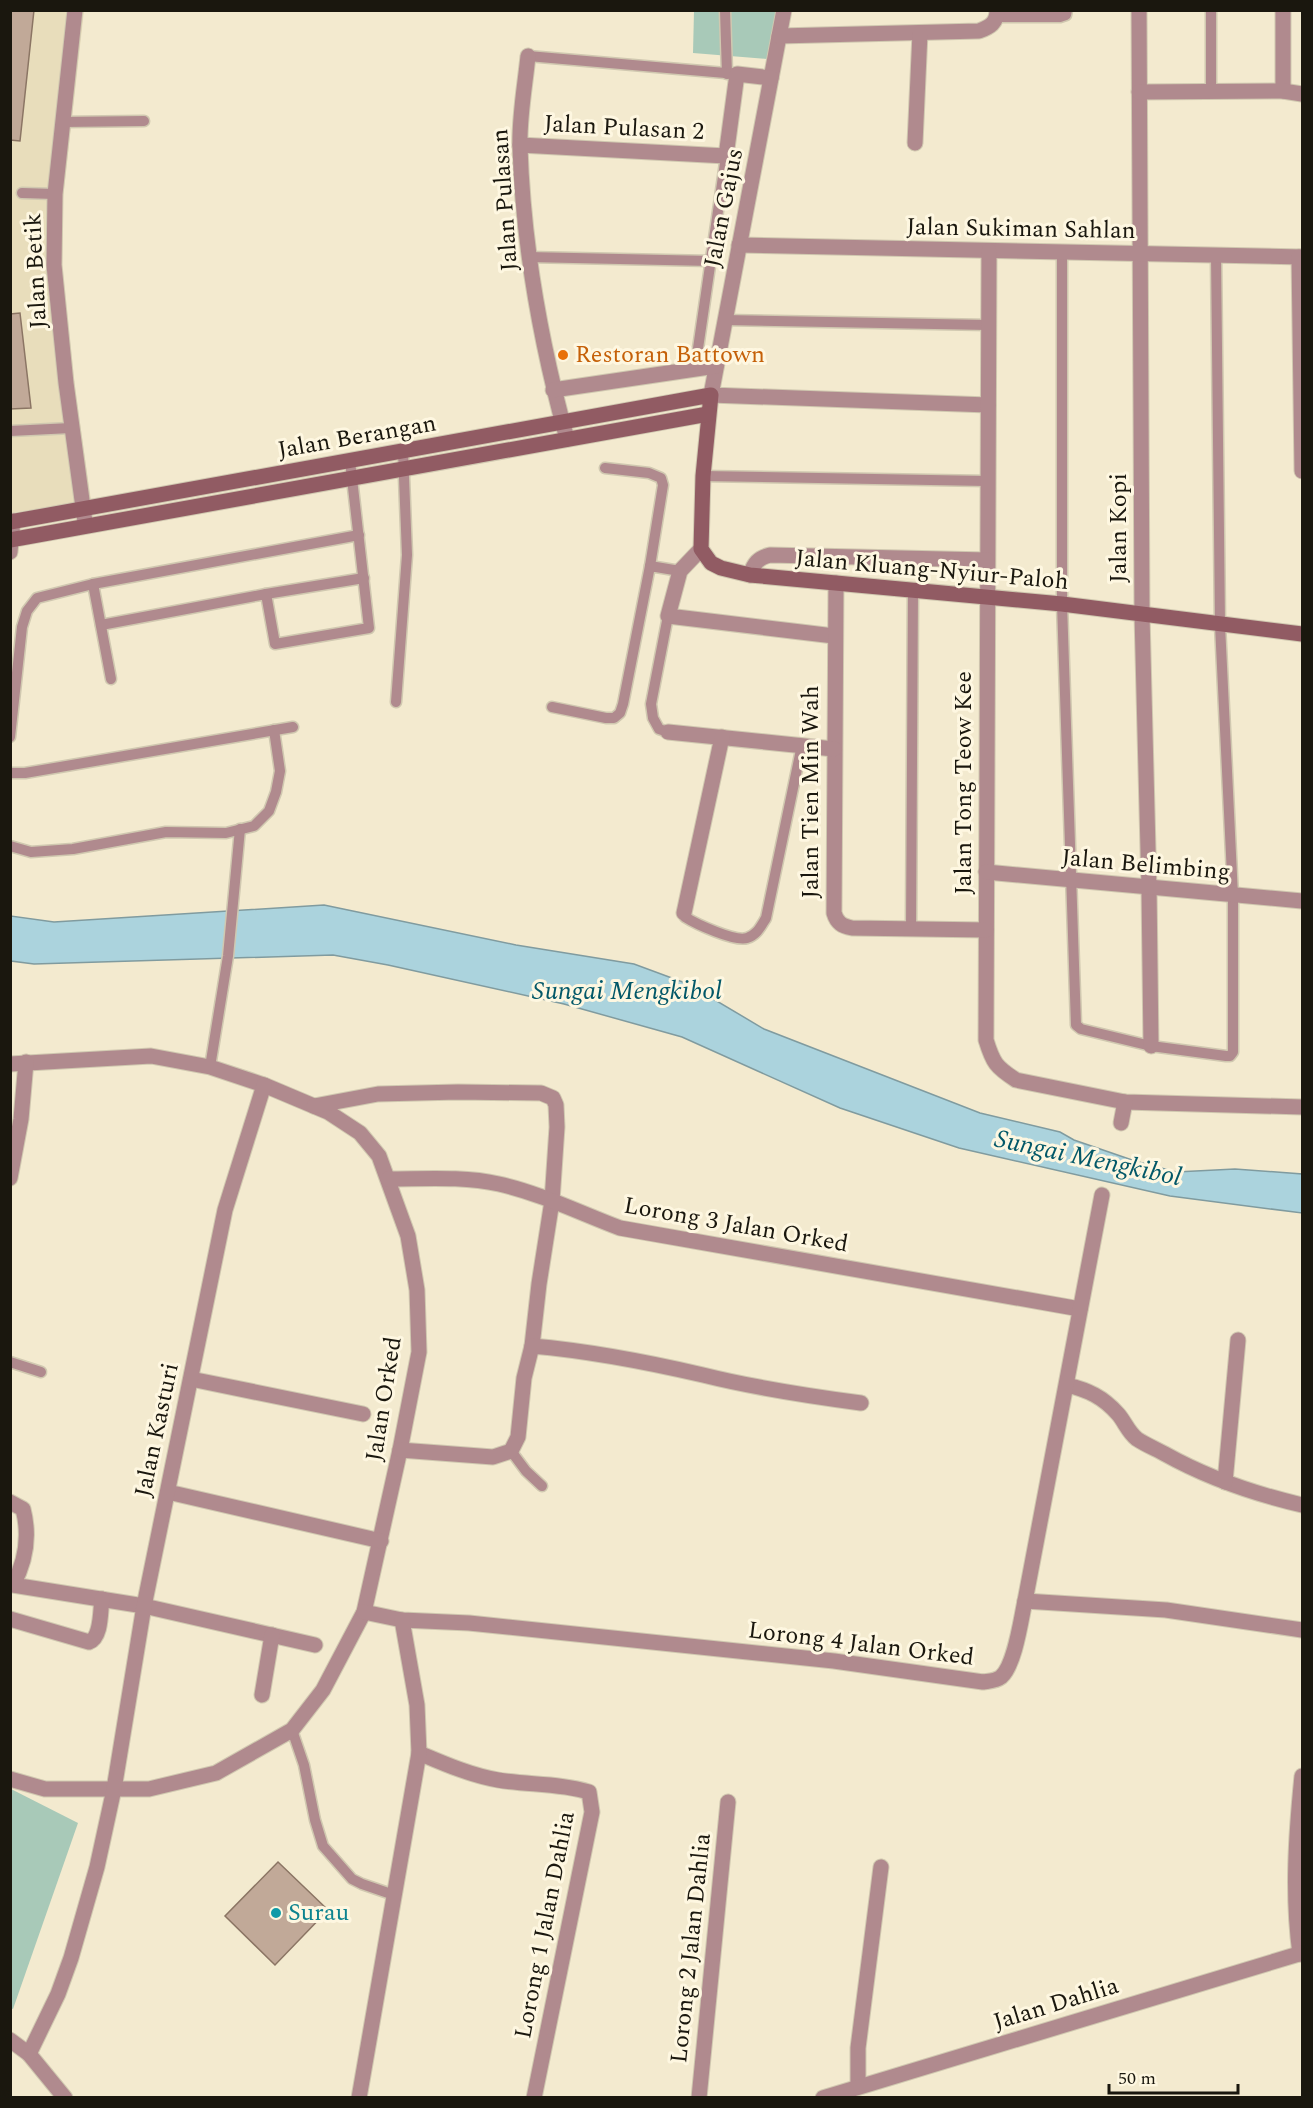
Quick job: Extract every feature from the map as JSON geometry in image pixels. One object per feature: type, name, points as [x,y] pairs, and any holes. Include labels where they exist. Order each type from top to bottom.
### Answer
[{"type":"street","name":"Jalan Betik","points":[[75,10],[55,194],[54,265],[71,428],[86,528]]},
{"type":"street","name":"Jalan Gajus","points":[[708,414],[784,10]]},
{"type":"street","name":"Jalan Kopi","points":[[1139,10],[1142,615],[1151,1046]]},
{"type":"street","points":[[1283,10],[1283,91]]},
{"type":"street","points":[[780,36],[979,31],[990,27],[997,14]]},
{"type":"street","points":[[915,142],[920,33]]},
{"type":"street","name":"Jalan Pulasan","points":[[528,56],[520,145],[528,257],[553,390],[567,439]]},
{"type":"street","name":"Jalan Pulasan","points":[[732,74],[771,78]]},
{"type":"street","points":[[726,156],[732,74]]},
{"type":"street","points":[[1139,92],[1283,91],[1302,94]]},
{"type":"street","name":"Jalan Pulasan 2","points":[[520,145],[726,156]]},
{"type":"street","name":"Jalan Sukiman Sahlan","points":[[739,245],[1301,257]]},
{"type":"street","name":"Jalan Tong Teow Kee","points":[[989,251],[986,1040],[992,1060],[1016,1080],[1125,1102],[1238,1103],[1302,1107]]},
{"type":"street","points":[[1301,257],[1302,471]]},
{"type":"street","points":[[553,390],[716,366]]},
{"type":"street","points":[[711,395],[988,405]]},
{"type":"street","name":"Jalan Berangan","points":[[12,522],[711,395]]},
{"type":"street","points":[[708,414],[701,549],[680,571],[668,616],[834,636]]},
{"type":"street","name":"Jalan Berangan","points":[[11,544],[86,528],[708,414]]},
{"type":"street","points":[[11,544],[12,522]]},
{"type":"street","name":"Jalan Kluang-Nyiur-Paloh","points":[[701,549],[711,562],[721,568],[750,575],[1062,604],[1302,634]]},
{"type":"street","points":[[750,575],[754,564],[761,557],[770,555],[987,560]]},
{"type":"street","name":"Jalan Tien Min Wah","points":[[836,583],[834,636],[834,913],[836,920],[842,926],[852,928],[986,930]]},
{"type":"street","points":[[668,732],[834,748]]},
{"type":"street","points":[[684,913],[722,737]]},
{"type":"street","name":"Jalan Belimbing","points":[[986,872],[1302,901]]},
{"type":"street","name":"Jalan Orked","points":[[10,1779],[45,1790],[149,1789],[216,1773],[292,1730],[323,1690],[364,1612],[400,1450],[418,1352],[417,1290],[408,1236],[379,1156],[360,1133],[328,1112],[264,1085],[210,1067],[151,1056],[18,1063]]},
{"type":"street","points":[[10,1178],[21,1119],[18,1063]]},
{"type":"street","name":"Jalan Kasturi","points":[[29,2054],[58,1994],[98,1867],[114,1789],[144,1606],[225,1210],[264,1085]]},
{"type":"street","points":[[314,1107],[378,1095],[458,1092],[541,1093],[553,1098],[556,1105],[552,1201],[538,1284],[532,1346],[524,1378],[518,1437],[511,1451],[493,1457],[400,1450]]},
{"type":"street","points":[[1121,1123],[1125,1102]]},
{"type":"street","name":"Lorong 3 Jalan Orked","points":[[388,1179],[462,1179],[498,1184],[552,1201],[620,1228],[1080,1309]]},
{"type":"street","name":"Lorong 4 Jalan Orked","points":[[402,1620],[469,1623],[822,1660],[983,1682],[994,1681],[1003,1676],[1009,1664],[1025,1601],[1102,1195]]},
{"type":"street","points":[[1225,1482],[1238,1340]]},
{"type":"street","points":[[532,1346],[559,1348],[635,1361],[807,1396],[861,1403]]},
{"type":"street","points":[[191,1379],[363,1414]]},
{"type":"street","points":[[1067,1384],[1089,1391],[1104,1400],[1139,1440],[1186,1466],[1257,1493],[1302,1505]]},
{"type":"street","points":[[168,1492],[381,1541]]},
{"type":"street","points":[[10,1502],[23,1509],[26,1557],[12,1587],[144,1606],[315,1645]]},
{"type":"street","points":[[10,1619],[88,1642],[97,1635],[102,1599]]},
{"type":"street","points":[[1025,1601],[1166,1610],[1302,1630]]},
{"type":"street","points":[[359,2097],[419,1753],[417,1705],[402,1620],[364,1612]]},
{"type":"street","points":[[262,1695],[272,1635]]},
{"type":"street","name":"Lorong 1 Jalan Dahlia","points":[[419,1753],[478,1776],[575,1788],[589,1792],[592,1812],[534,2097]]},
{"type":"street","points":[[1301,1954],[1296,1924],[1296,1875],[1302,1776]]},
{"type":"street","name":"Lorong 2 Jalan Dahlia","points":[[699,2097],[728,1802]]},
{"type":"street","points":[[858,2087],[858,2048],[881,1867]]},
{"type":"street","name":"Jalan Dahlia","points":[[823,2097],[1301,1954]]},
{"type":"street","points":[[10,2040],[29,2054],[65,2097]]},
{"type":"lane","points":[[724,10],[732,74]]},
{"type":"lane","points":[[997,14],[1060,17],[1066,15],[1067,10]]},
{"type":"lane","points":[[1211,10],[1211,91]]},
{"type":"lane","name":"Jalan Pulasan","points":[[528,56],[732,74]]},
{"type":"lane","points":[[63,122],[144,122]]},
{"type":"lane","points":[[695,369],[726,156]]},
{"type":"lane","points":[[22,193],[55,194]]},
{"type":"lane","points":[[1062,252],[1062,604],[1076,1025],[1081,1029],[1151,1046],[1230,1056],[1233,1052],[1233,896],[1220,625],[1216,255]]},
{"type":"lane","points":[[528,257],[711,261]]},
{"type":"lane","points":[[725,320],[988,325]]},
{"type":"lane","points":[[10,431],[71,428]]},
{"type":"lane","points":[[396,702],[407,555],[403,451]]},
{"type":"lane","points":[[266,594],[274,644],[369,628],[350,461]]},
{"type":"lane","points":[[552,707],[606,718],[614,718],[620,713],[650,566],[663,485],[661,478],[649,472],[605,468]]},
{"type":"lane","points":[[703,476],[987,481]]},
{"type":"lane","points":[[10,736],[22,627],[27,610],[37,598],[93,584],[359,536]]},
{"type":"lane","points":[[650,566],[680,571]]},
{"type":"lane","points":[[101,625],[266,594],[364,579]]},
{"type":"lane","points":[[93,584],[111,679]]},
{"type":"lane","points":[[911,930],[913,590]]},
{"type":"lane","points":[[668,616],[651,704],[653,718],[659,729],[668,732]]},
{"type":"lane","points":[[10,773],[293,727]]},
{"type":"lane","points":[[10,846],[31,852],[73,849],[166,832],[226,833],[254,826],[269,811],[276,792],[280,771],[274,730]]},
{"type":"lane","points":[[684,913],[695,924],[738,938],[747,938],[757,932],[766,918],[802,745]]},
{"type":"lane","points":[[210,1067],[228,956],[240,829]]},
{"type":"lane","points":[[10,1362],[41,1371]]},
{"type":"lane","points":[[511,1451],[525,1470],[542,1486]]},
{"type":"lane","points":[[292,1730],[304,1765],[315,1820],[323,1846],[352,1879],[394,1895]]},
{"type":"shaded area","points":[[11,11],[84,11],[63,198],[62,265],[75,389],[91,500],[11,513]]},
{"type":"green space","points":[[694,11],[777,11],[767,59],[693,53]]},
{"type":"green space","points":[[11,1789],[78,1823],[13,2009],[10,2008]]},
{"type":"water","name":"Sungai Mengkibol","points":[[324,905],[516,945],[634,964],[688,984],[764,1029],[980,1113],[1060,1132],[1074,1140],[1135,1161],[1176,1172],[1235,1169],[1302,1174],[1302,1213],[1170,1196],[959,1148],[840,1108],[682,1037],[564,1004],[388,965],[333,955],[34,964],[11,961],[11,916],[54,922]]},
{"type":"building","points":[[10,10],[34,10],[20,141],[10,140]]},
{"type":"building","points":[[20,313],[31,408],[10,409],[10,314]]},
{"type":"building","name":"Surau","points":[[278,1862],[328,1910],[275,1965],[225,1916]]},
{"type":"place","name":"Restoran Battown","points":[[563,355]]},
{"type":"place","name":"Surau","points":[[276,1913]]}]
